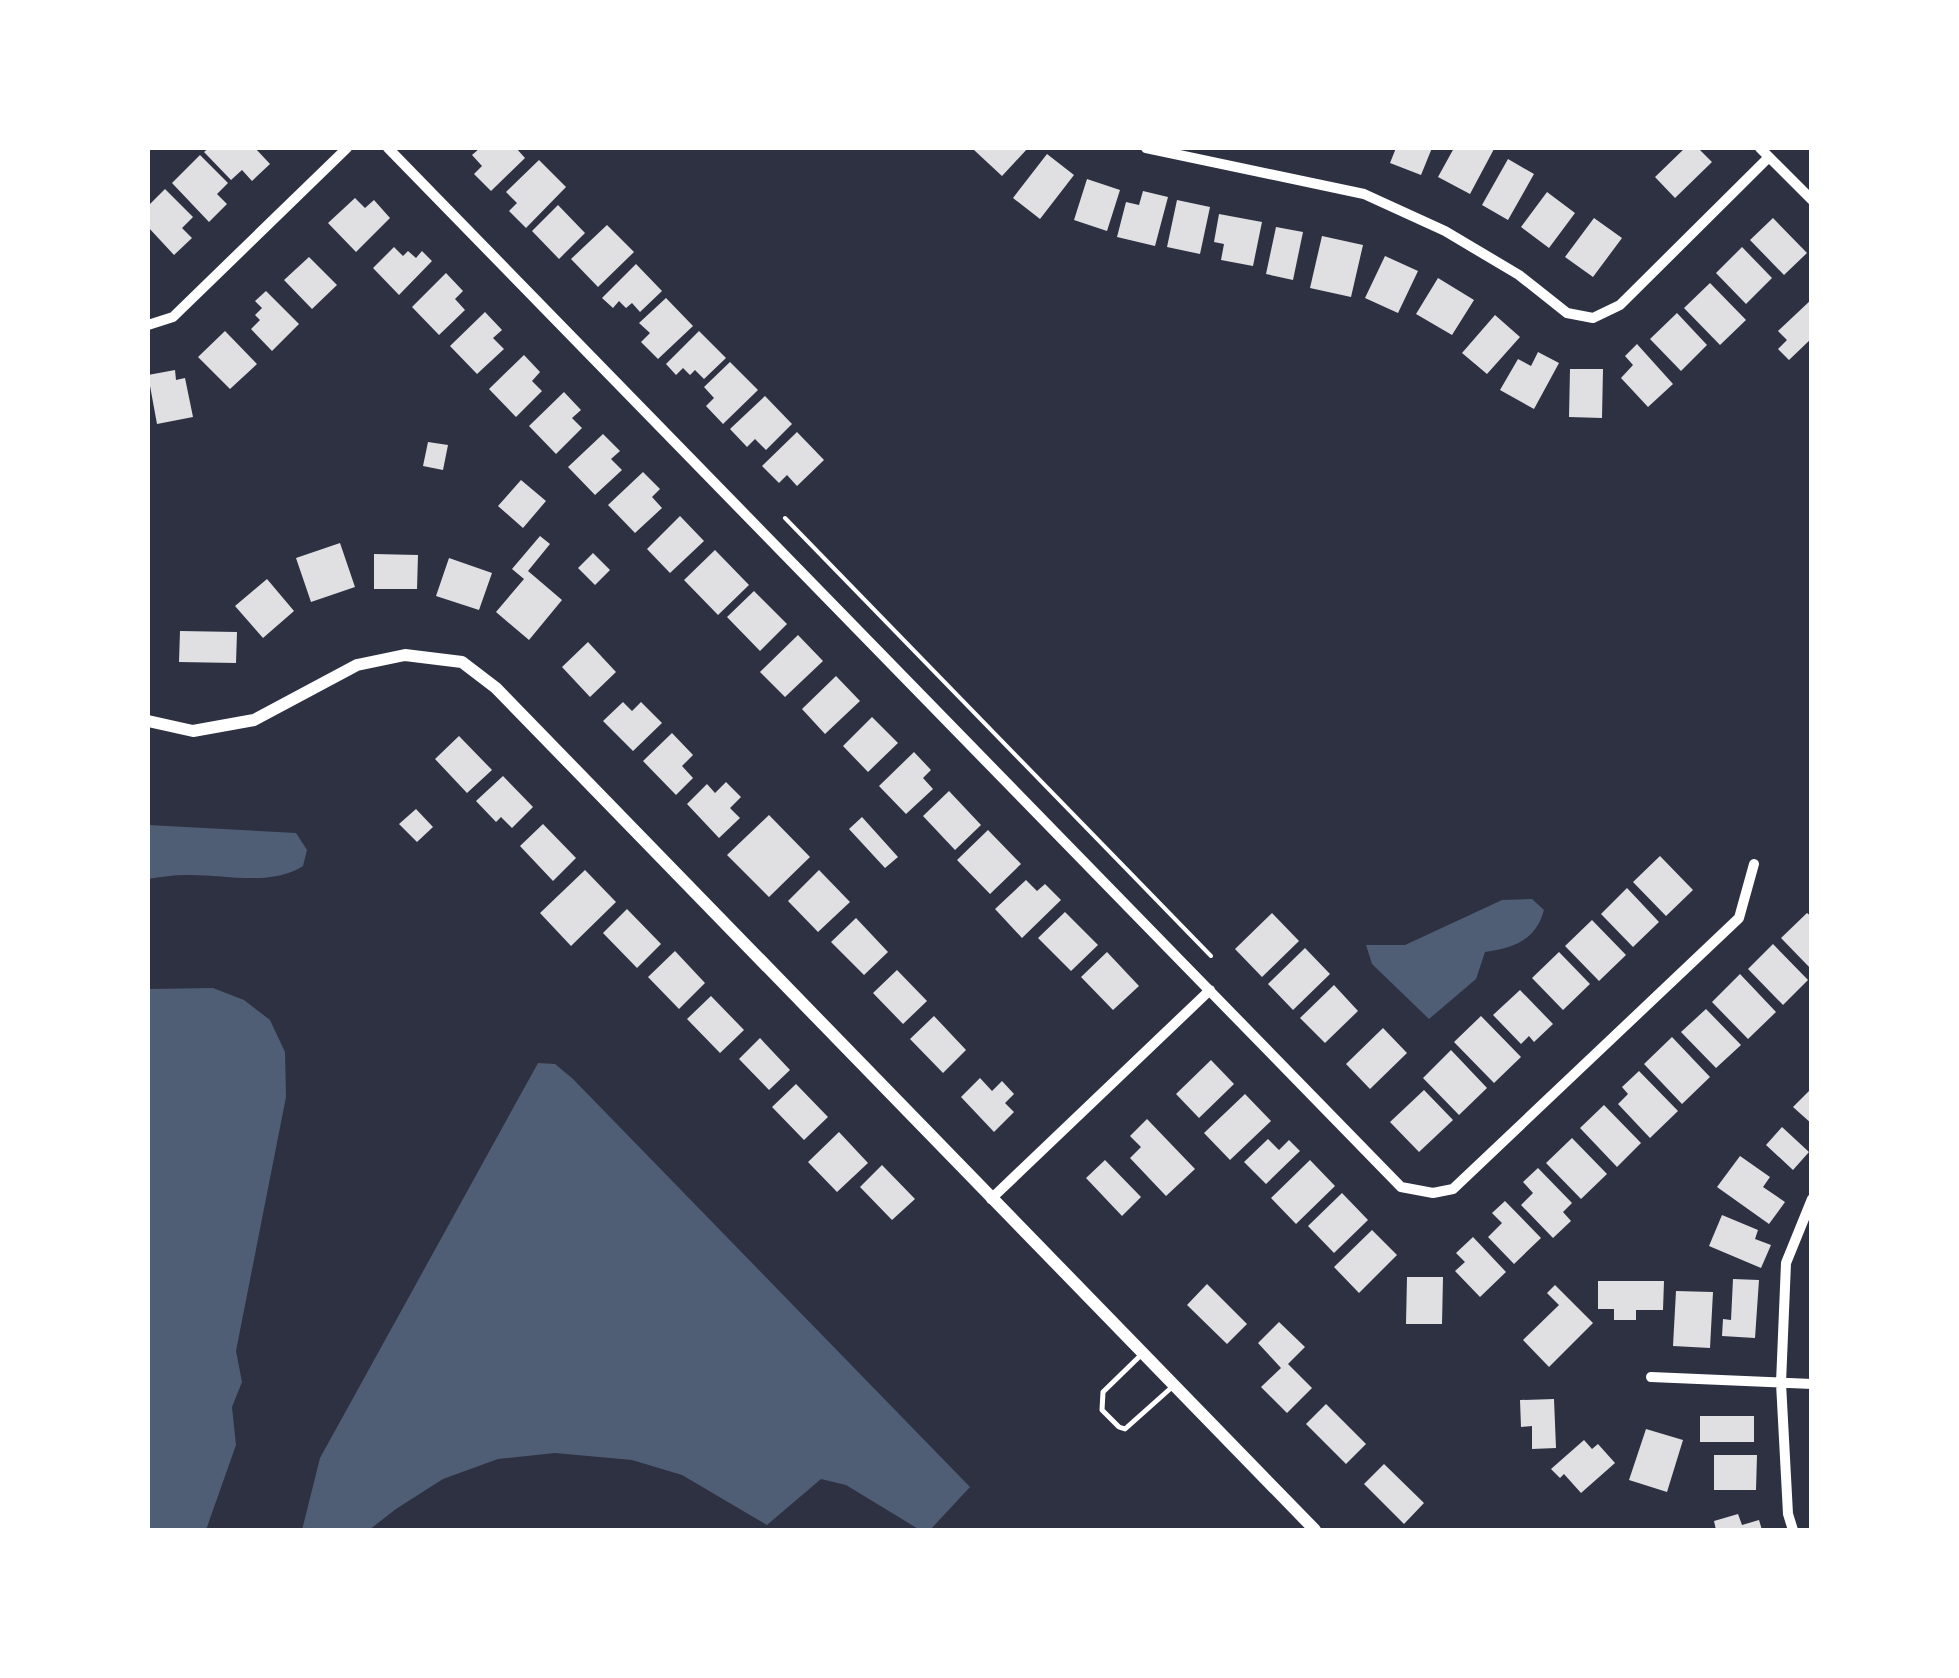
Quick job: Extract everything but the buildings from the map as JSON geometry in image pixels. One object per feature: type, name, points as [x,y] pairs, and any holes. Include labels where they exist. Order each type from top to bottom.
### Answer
[{"type":"street","points":[[148,325],[173,317],[347,148]]},
{"type":"street","points":[[388,148],[1401,1187],[1433,1193],[1453,1189],[1739,918],[1754,864]]},
{"type":"street","points":[[1146,148],[1364,194],[1445,231],[1519,276],[1567,313],[1593,318],[1620,305],[1765,152],[1812,200]]},
{"type":"street","points":[[148,721],[193,730],[254,720],[357,665],[405,655],[462,662],[496,688],[1314,1530]]},
{"type":"street","points":[[991,1199],[1210,990]]},
{"type":"street","points":[[1793,1530],[1788,1514],[1782,1384],[1786,1263],[1812,1199]]},
{"type":"street","points":[[1650,1376],[1812,1384]]},
{"type":"lane","points":[[1142,1354],[1103,1392],[1102,1410],[1119,1427],[1126,1428],[1173,1386]]},
{"type":"path","points":[[786,518],[1211,956]]},
{"type":"water","points":[[148,825],[296,833],[307,850],[303,866],[277,876],[182,875],[148,879]]},
{"type":"water","points":[[1532,899],[1544,910],[1535,929],[1514,945],[1485,952],[1476,979],[1429,1019],[1372,964],[1366,945],[1405,945],[1502,900]]},
{"type":"water","points":[[213,988],[244,1000],[270,1020],[285,1052],[286,1097],[236,1351],[242,1382],[232,1407],[236,1445],[206,1530],[148,1530],[148,989]]},
{"type":"water","points":[[538,1063],[555,1064],[573,1079],[970,1487],[930,1530],[920,1530],[846,1485],[821,1479],[767,1525],[682,1475],[632,1460],[555,1453],[498,1459],[443,1479],[369,1530],[302,1530],[320,1458]]}]
